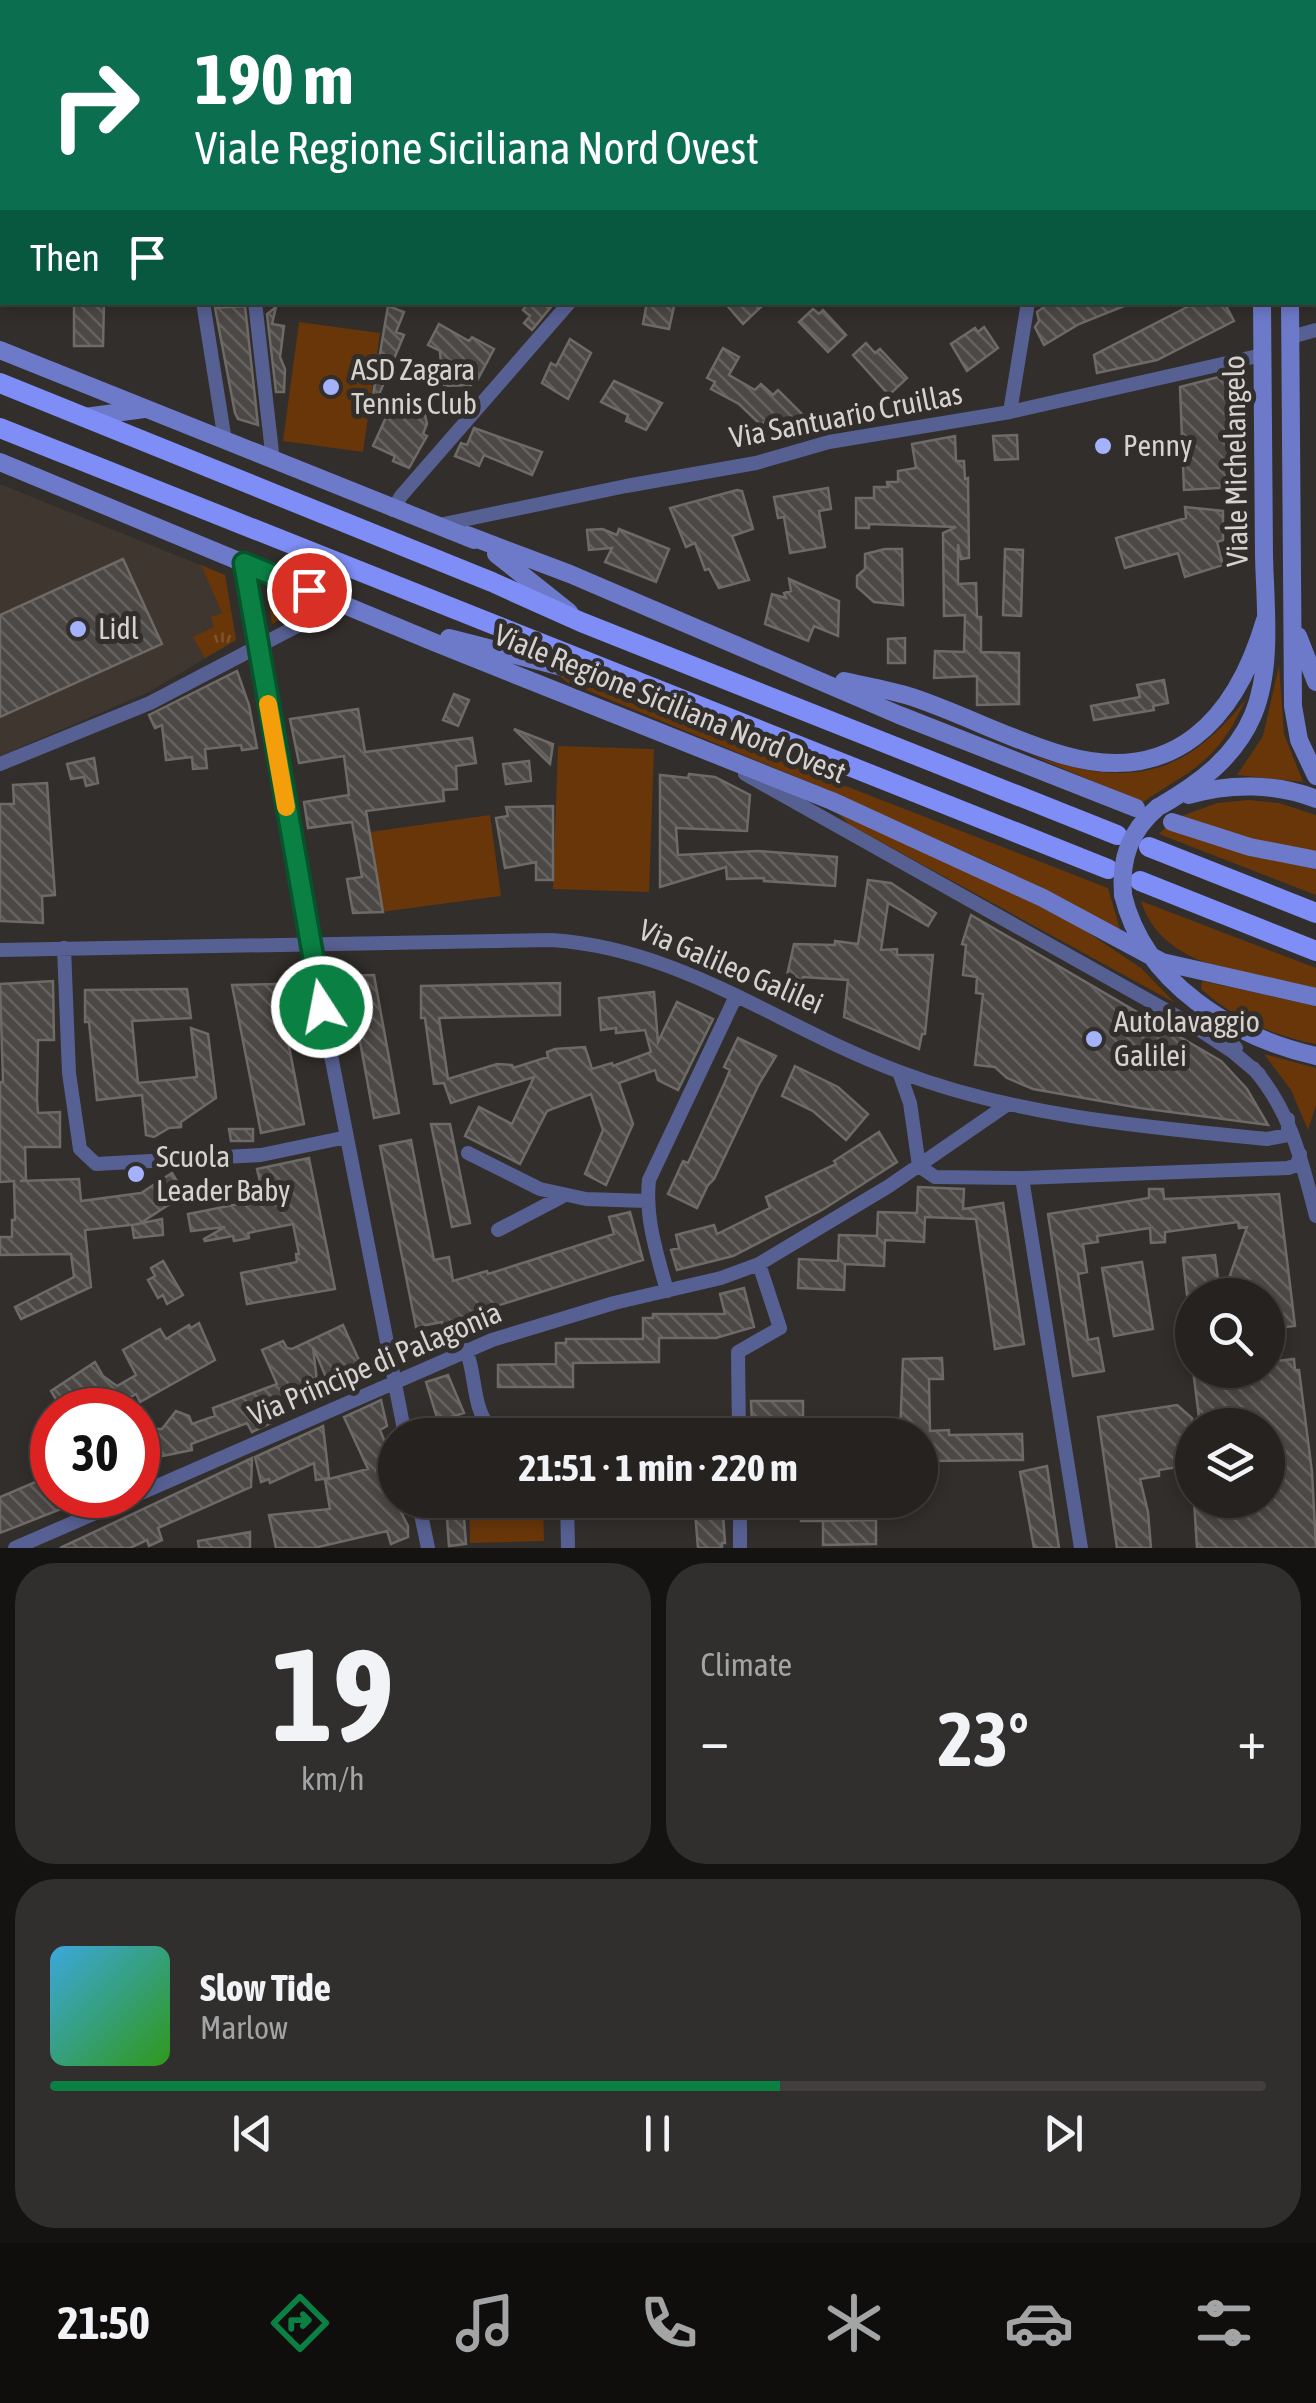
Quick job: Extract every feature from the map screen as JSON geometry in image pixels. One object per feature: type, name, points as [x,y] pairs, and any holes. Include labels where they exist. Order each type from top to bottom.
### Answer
[{"type":"main road","name":"Viale Regione Siciliana Nord Ovest","points":[[0,382],[581,622],[1117,835]]},
{"type":"main road","name":"Viale Regione Siciliana Nord Ovest","points":[[0,428],[1108,869]]},
{"type":"main road","points":[[1149,847],[1316,914]]},
{"type":"main road","points":[[1131,888],[1316,951]]},
{"type":"street","points":[[203,305],[225,442]]},
{"type":"street","points":[[254,305],[273,461]]},
{"type":"street","points":[[393,510],[400,496],[567,305]]},
{"type":"street","points":[[1010,412],[1028,305]]},
{"type":"street","name":"Viale Michelangelo","points":[[1160,806],[1206,777],[1230,753],[1246,728],[1262,684],[1262,305]]},
{"type":"street","name":"Viale Michelangelo","points":[[1290,305],[1295,723],[1316,776]]},
{"type":"street","points":[[1290,337],[1316,330]]},
{"type":"street","points":[[0,350],[393,510],[570,574],[899,715],[1136,808]]},
{"type":"street","name":"Via Santuario Cruillas","points":[[439,525],[756,463],[829,442],[1010,412],[1262,355]]},
{"type":"street","points":[[85,417],[145,408]]},
{"type":"street","name":"Viale Regione Siciliana Nord Ovest","points":[[0,462],[901,832],[1044,898],[1154,958],[1199,972],[1316,997]]},
{"type":"street","points":[[467,535],[511,563],[581,622]]},
{"type":"street","points":[[244,563],[310,944],[401,1418]]},
{"type":"street","points":[[0,764],[105,724],[342,603]]},
{"type":"street","points":[[1293,619],[1316,682]]},
{"type":"street","points":[[381,620],[668,694]]},
{"type":"street","points":[[801,671],[910,696],[1060,755],[1123,763],[1178,748],[1214,721],[1244,679],[1265,620]]},
{"type":"street","points":[[636,722],[805,806],[1189,1022],[1259,1074]]},
{"type":"street","points":[[1316,799],[1272,788],[1234,787],[1202,791],[1160,806],[1139,826],[1127,848],[1122,872],[1131,888],[1137,933],[1154,958],[1259,1074],[1288,1119],[1316,1216]]},
{"type":"street","points":[[1172,822],[1250,848],[1316,860]]},
{"type":"street","name":"Via Galileo Galilei","points":[[0,950],[586,942],[649,957],[899,1072],[1008,1104],[1268,1139],[1288,1135],[1288,1119]]},
{"type":"street","points":[[64,948],[69,1072],[80,1149],[96,1164],[261,1155],[346,1137]]},
{"type":"street","points":[[667,1291],[647,1202],[649,1180],[736,996]]},
{"type":"street","points":[[1197,1003],[1267,1042],[1316,1056]]},
{"type":"street","points":[[899,1072],[910,1102],[919,1166],[934,1177],[1022,1178],[1288,1168],[1298,1165],[1300,1154]]},
{"type":"street","name":"Via Principe di Palagonia","points":[[15,1548],[201,1470],[466,1350],[557,1320],[759,1264],[919,1166],[1008,1104]]},
{"type":"street","points":[[468,1153],[540,1188],[586,1199],[647,1202]]},
{"type":"street","points":[[1022,1178],[1081,1548]]},
{"type":"street","points":[[498,1230],[566,1194]]},
{"type":"street","points":[[739,1418],[738,1352],[780,1328],[759,1264]]},
{"type":"street","points":[[466,1350],[482,1418]]},
{"type":"street","points":[[422,1518],[428,1548]]},
{"type":"street","points":[[567,1518],[568,1548]]},
{"type":"street","points":[[740,1518],[740,1548]]},
{"type":"shaded area","points":[[0,484],[225,575],[236,640],[149,692],[0,756]]},
{"type":"green space","name":"ASD Zagara Tennis Club","points":[[299,322],[380,333],[363,452],[283,441]]},
{"type":"green space","points":[[201,565],[225,575],[231,610],[222,613]]},
{"type":"green space","points":[[267,592],[303,607],[272,624]]},
{"type":"green space","points":[[231,610],[236,640],[205,658],[193,637],[214,627],[211,617]]},
{"type":"green space","points":[[1279,665],[1284,734],[1303,782],[1237,775],[1263,736]]},
{"type":"green space","points":[[557,674],[1108,888],[1120,929],[1001,868],[816,785],[567,682]]},
{"type":"green space","points":[[1246,699],[1225,737],[1204,761],[1143,802],[1028,754],[1094,771],[1149,770],[1174,762],[1198,747]]},
{"type":"green space","points":[[558,746],[654,749],[649,892],[553,889]]},
{"type":"green space","points":[[1217,803],[1279,803],[1316,815],[1316,851],[1263,842],[1179,817]]},
{"type":"green space","points":[[838,814],[988,880],[1078,926],[1141,968],[1175,1003],[850,825]]},
{"type":"green space","points":[[490,815],[501,896],[381,912],[370,832]]},
{"type":"green space","points":[[1165,828],[1251,856],[1316,869],[1316,895],[1159,834]]},
{"type":"green space","points":[[1141,901],[1316,968],[1316,988],[1239,973],[1190,956],[1152,924]]},
{"type":"green space","points":[[1202,981],[1316,1006],[1316,1044],[1270,1031],[1240,1017],[1201,989]]},
{"type":"green space","points":[[1264,1054],[1316,1068],[1316,1105],[1308,1130],[1291,1090]]},
{"type":"green space","points":[[469,1518],[543,1518],[544,1541],[470,1543]]},
{"type":"building","points":[[74,305],[104,305],[103,346],[74,346]]},
{"type":"building","points":[[527,305],[553,305],[532,330],[524,323],[530,316],[523,310]]},
{"type":"building","points":[[646,305],[674,305],[669,329],[643,324]]},
{"type":"building","points":[[727,305],[763,305],[743,324]]},
{"type":"building","points":[[1047,305],[1127,305],[1079,324],[1044,345],[1035,327],[1039,321],[1037,312]]},
{"type":"building","points":[[1191,305],[1226,305],[1234,321],[1157,360],[1097,373],[1094,355]]},
{"type":"building","points":[[245,306],[258,425],[238,419],[235,413],[215,308]]},
{"type":"building","points":[[388,306],[404,312],[396,332],[404,335],[378,397],[373,395]]},
{"type":"building","points":[[276,307],[272,324],[284,326],[280,357],[285,369],[284,392],[276,392],[267,314]]},
{"type":"building","points":[[813,309],[819,314],[823,310],[846,335],[828,352],[799,322]]},
{"type":"building","points":[[439,324],[469,341],[472,337],[494,349],[478,379],[471,375],[471,385],[442,386],[440,351],[428,345]]},
{"type":"building","points":[[984,327],[998,348],[967,371],[951,344],[975,328],[978,332]]},
{"type":"building","points":[[570,339],[591,353],[568,399],[542,383],[551,363],[556,366]]},
{"type":"building","points":[[866,343],[875,353],[880,349],[907,378],[889,395],[853,355]]},
{"type":"building","points":[[723,348],[739,357],[729,375],[755,390],[761,384],[773,395],[778,390],[802,414],[786,430],[771,415],[761,425],[739,404],[711,389],[715,382],[707,378]]},
{"type":"building","points":[[1234,373],[1236,487],[1184,490],[1180,387]]},
{"type":"building","points":[[614,381],[662,403],[646,430],[626,421],[628,415],[601,402]]},
{"type":"building","points":[[393,402],[425,415],[423,434],[427,436],[409,468],[373,446]]},
{"type":"building","points":[[474,428],[542,452],[532,475],[484,455],[479,466],[455,456],[461,443],[467,445]]},
{"type":"building","points":[[1017,435],[1018,459],[995,460],[993,436]]},
{"type":"building","points":[[955,436],[956,461],[964,461],[965,479],[968,478],[969,558],[961,559],[958,544],[958,584],[976,583],[981,652],[1019,653],[1019,704],[977,705],[977,676],[934,678],[935,651],[964,652],[965,615],[944,616],[943,533],[956,527],[869,524],[869,528],[856,528],[856,498],[874,498],[874,487],[888,487],[887,482],[898,482],[898,471],[916,468],[912,444]]},
{"type":"building","points":[[828,488],[831,509],[819,511],[825,547],[790,553],[784,517],[778,518],[774,497]]},
{"type":"building","points":[[742,491],[753,529],[732,536],[749,580],[719,588],[709,569],[705,570],[695,543],[686,547],[670,508]]},
{"type":"building","points":[[1185,507],[1223,511],[1223,540],[1217,542],[1223,565],[1185,577],[1178,553],[1125,568],[1116,538],[1186,518]]},
{"type":"building","points":[[602,529],[617,535],[619,529],[669,549],[656,582],[605,562],[612,548],[589,550],[587,530]]},
{"type":"building","points":[[902,549],[903,605],[874,602],[857,587],[857,576],[865,569],[865,554]]},
{"type":"building","points":[[1005,549],[1023,550],[1021,616],[1003,615]]},
{"type":"building","name":"Lidl","points":[[123,559],[162,644],[0,717],[0,615]]},
{"type":"building","points":[[789,579],[839,601],[838,636],[814,626],[808,641],[765,624],[772,594],[786,598],[784,593],[791,591]]},
{"type":"building","points":[[905,638],[905,663],[888,663],[888,639]]},
{"type":"building","points":[[237,671],[249,705],[257,748],[242,750],[241,745],[205,749],[207,768],[193,769],[192,757],[166,760],[162,725],[155,728],[149,715]]},
{"type":"building","points":[[1164,680],[1168,703],[1153,706],[1154,710],[1094,720],[1091,706],[1140,697],[1137,685]]},
{"type":"building","points":[[454,694],[469,700],[458,726],[443,720]]},
{"type":"building","points":[[358,709],[365,752],[472,738],[476,763],[456,766],[457,789],[443,790],[444,801],[366,811],[383,912],[353,913],[347,879],[362,877],[352,822],[308,828],[304,802],[349,795],[344,756],[299,763],[290,719]]},
{"type":"building","points":[[514,729],[553,744],[550,764]]},
{"type":"building","points":[[94,758],[98,783],[86,786],[84,777],[71,779],[67,764]]},
{"type":"building","points":[[529,761],[531,781],[506,784],[503,764]]},
{"type":"building","points":[[689,774],[715,777],[750,795],[747,831],[676,828],[678,855],[758,851],[837,857],[835,886],[764,878],[727,879],[726,867],[660,887],[660,775],[688,778]]},
{"type":"building","points":[[47,783],[55,895],[42,896],[43,923],[0,921],[0,804],[14,804],[13,785]]},
{"type":"building","points":[[553,806],[553,880],[536,880],[536,862],[505,868],[496,818],[508,816],[506,807]]},
{"type":"building","points":[[868,880],[891,883],[936,913],[928,926],[888,903],[881,950],[897,949],[897,955],[933,955],[925,1034],[919,1049],[844,1017],[848,980],[803,977],[797,995],[784,989],[794,944],[858,944]]},
{"type":"building","name":"Autolavaggio Galilei","points":[[971,915],[1221,1061],[1247,1089],[1268,1125],[1033,1089],[1007,1078],[995,1067],[975,1065],[983,994],[976,993],[977,977],[963,975],[966,945],[962,944]]},
{"type":"building","points":[[374,975],[399,1113],[374,1118],[348,976]]},
{"type":"building","points":[[53,981],[54,1040],[38,1040],[37,1099],[38,1113],[60,1112],[60,1147],[25,1147],[26,1180],[20,1181],[79,1179],[81,1201],[141,1193],[172,1173],[185,1194],[139,1224],[85,1230],[91,1287],[21,1319],[15,1307],[74,1277],[71,1254],[0,1255],[0,1237],[12,1237],[15,1220],[14,1181],[0,1182],[0,984]]},
{"type":"building","points":[[560,983],[560,1015],[439,1018],[448,1079],[497,1064],[513,1068],[548,1057],[547,1052],[555,1049],[585,1047],[592,1069],[651,1052],[645,1030],[601,1030],[599,998],[654,992],[658,1042],[677,1002],[713,1019],[678,1090],[658,1080],[655,1070],[619,1083],[633,1124],[606,1185],[585,1174],[603,1130],[591,1094],[547,1111],[520,1164],[465,1136],[479,1107],[512,1124],[534,1077],[451,1103],[444,1083],[434,1084],[425,1018],[421,1018],[421,986]]},
{"type":"building","points":[[277,984],[304,1124],[261,1133],[232,985]]},
{"type":"building","points":[[187,989],[191,1018],[132,1021],[138,1083],[197,1077],[191,1028],[208,1034],[216,1098],[181,1122],[181,1127],[169,1128],[154,1137],[146,1135],[142,1095],[97,1100],[89,1022],[85,1022],[85,990]]},
{"type":"building","points":[[738,1038],[776,1056],[697,1208],[668,1194],[683,1161],[688,1163],[725,1082],[730,1070],[724,1067]]},
{"type":"building","points":[[795,1066],[838,1087],[868,1114],[846,1140],[813,1111],[782,1096]]},
{"type":"building","points":[[431,1124],[450,1124],[470,1223],[452,1227]]},
{"type":"building","points":[[229,1129],[253,1129],[253,1141],[231,1141]]},
{"type":"building","points":[[879,1132],[897,1162],[822,1210],[733,1256],[677,1270],[671,1250],[679,1248],[676,1235],[714,1225],[717,1234],[770,1208],[766,1197],[836,1164],[834,1161]]},
{"type":"building","points":[[411,1140],[434,1260],[449,1257],[453,1281],[487,1271],[488,1274],[614,1234],[609,1217],[630,1212],[643,1260],[458,1318],[461,1336],[446,1343],[442,1322],[416,1327],[380,1146]]},
{"type":"building","points":[[309,1158],[335,1289],[247,1304],[241,1273],[297,1262],[293,1224],[248,1233],[249,1238],[234,1241],[233,1236],[205,1241],[225,1227],[191,1231],[188,1214],[264,1199],[257,1169]]},
{"type":"building","points":[[918,1187],[964,1189],[963,1209],[1003,1203],[1024,1344],[995,1349],[976,1219],[925,1217],[924,1242],[885,1240],[884,1266],[845,1264],[844,1290],[798,1288],[799,1259],[838,1261],[839,1235],[877,1236],[878,1212],[917,1213]]},
{"type":"building","points":[[1149,1189],[1163,1189],[1164,1199],[1279,1194],[1295,1326],[1285,1327],[1285,1278],[1229,1278],[1247,1227],[1239,1228],[1238,1222],[1165,1232],[1165,1242],[1151,1243],[1150,1228],[1097,1236],[1098,1242],[1083,1244],[1087,1272],[1078,1274],[1088,1340],[1098,1338],[1104,1371],[1073,1376],[1048,1214],[1149,1198]]},
{"type":"building","points":[[162,1219],[163,1235],[134,1238],[132,1225]]},
{"type":"building","points":[[1215,1255],[1218,1278],[1185,1278],[1183,1258]]},
{"type":"building","points":[[163,1261],[183,1295],[167,1304],[163,1295],[158,1298],[148,1280],[155,1276],[151,1268]]},
{"type":"building","points":[[1142,1262],[1153,1329],[1114,1336],[1102,1268]]},
{"type":"building","points":[[744,1288],[754,1327],[716,1338],[659,1338],[659,1362],[573,1363],[573,1387],[498,1387],[498,1365],[556,1364],[556,1343],[566,1343],[566,1339],[643,1339],[643,1318],[653,1318],[653,1314],[725,1314],[720,1294]]},
{"type":"building","points":[[199,1323],[215,1360],[160,1391],[56,1388],[95,1362],[103,1376],[117,1386],[136,1375],[123,1350],[160,1329],[166,1339],[189,1325],[191,1328]]},
{"type":"building","points":[[343,1325],[363,1369],[329,1384],[313,1347],[318,1389],[268,1412],[271,1423],[252,1432],[247,1423],[191,1444],[192,1450],[160,1457],[160,1429],[176,1411],[189,1416],[192,1424],[215,1416],[213,1408],[277,1384],[262,1350],[283,1341],[292,1349]]},
{"type":"building","points":[[942,1358],[943,1379],[929,1379],[930,1418],[901,1418],[903,1359]]},
{"type":"building","points":[[1294,1359],[1295,1370],[1299,1370],[1312,1472],[1316,1548],[1197,1548],[1195,1518],[1285,1518],[1285,1408],[1198,1408],[1195,1388],[1285,1388],[1285,1360]]},
{"type":"building","points":[[448,1375],[464,1413],[437,1418],[426,1382]]},
{"type":"building","points":[[381,1400],[385,1418],[378,1418],[378,1518],[404,1518],[408,1537],[391,1544],[387,1531],[314,1548],[276,1548],[269,1515],[330,1509],[325,1480],[368,1469],[344,1417]]},
{"type":"building","points":[[751,1401],[803,1401],[803,1418],[752,1418]]},
{"type":"building","points":[[1177,1405],[1180,1408],[1175,1408],[1175,1468],[1159,1470],[1159,1476],[1140,1479],[1151,1548],[1117,1548],[1098,1417]]},
{"type":"building","points":[[323,1426],[329,1478],[316,1480],[314,1463],[270,1483],[269,1479],[261,1482],[255,1457]]},
{"type":"building","points":[[949,1430],[949,1435],[1022,1434],[1023,1460],[938,1461],[938,1431]]},
{"type":"building","points":[[252,1458],[251,1487],[158,1528],[162,1540],[149,1546],[147,1540],[130,1548],[60,1548],[124,1518],[160,1518],[160,1501]]},
{"type":"building","points":[[1047,1466],[1059,1548],[1034,1548],[1020,1472]]},
{"type":"building","points":[[30,1484],[30,1518],[38,1518],[0,1533],[0,1497]]},
{"type":"building","points":[[447,1518],[464,1518],[466,1544],[449,1546]]},
{"type":"building","points":[[696,1518],[723,1518],[722,1548],[698,1548]]},
{"type":"building","points":[[801,1518],[831,1518],[831,1521]]},
{"type":"building","points":[[876,1520],[876,1544],[823,1545],[823,1521]]},
{"type":"building","points":[[250,1532],[250,1548],[199,1548],[198,1541]]},
{"type":"slow traffic","points":[[268,704],[286,807]]},
{"type":"place","name":"ASD Zagara Tennis Club","points":[[331,387]]},
{"type":"place","name":"Penny","points":[[1103,446]]},
{"type":"place","name":"Lidl","points":[[78,629]]},
{"type":"place","name":"Autolavaggio Galilei","points":[[1094,1039]]},
{"type":"place","name":"Scuola Leader Baby","points":[[136,1174]]},
{"type":"route","points":[[309,590],[244,563],[322,1007]]}]
